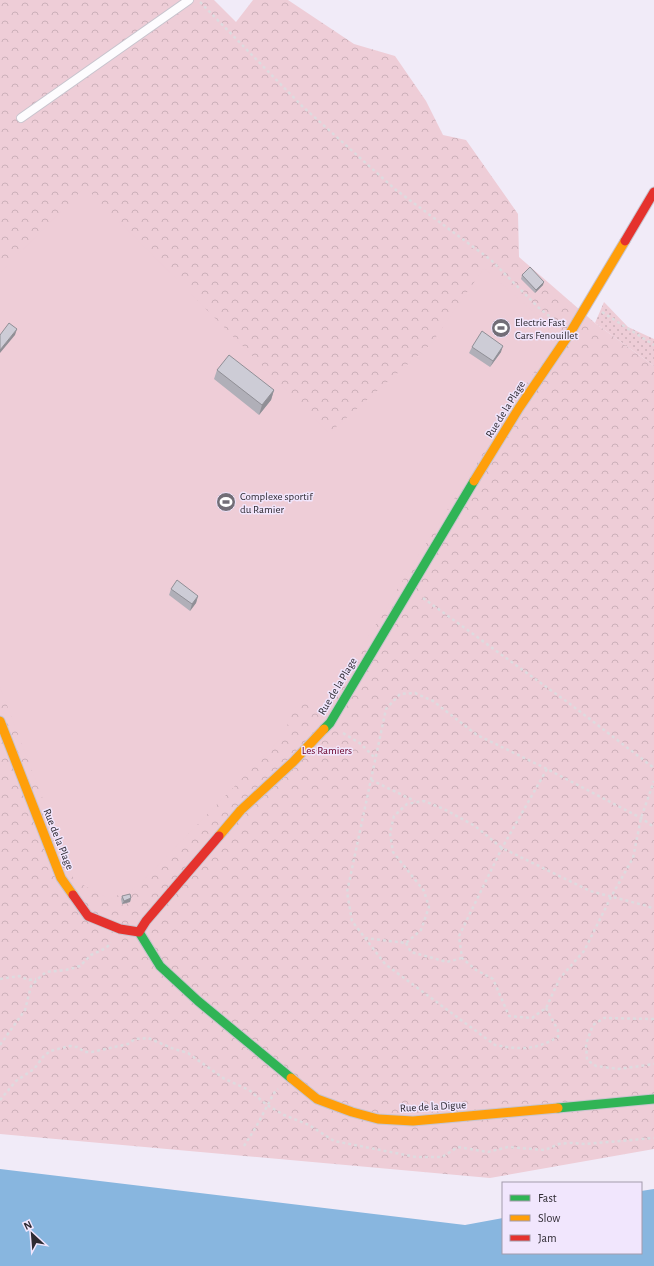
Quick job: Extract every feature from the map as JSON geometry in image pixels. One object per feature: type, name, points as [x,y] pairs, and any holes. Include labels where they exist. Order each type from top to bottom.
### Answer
[{"type":"street","name":"Rue de la Plage","points":[[0,721],[61,878],[88,916],[120,929],[139,932],[146,921],[241,810],[293,762],[330,723],[519,408],[570,332],[654,192]]},
{"type":"street","name":"Rue de la Digue","points":[[139,932],[160,966],[198,1000],[317,1099],[378,1119],[420,1120],[502,1114],[654,1099]]},
{"type":"lane","points":[[21,118],[189,0]]},
{"type":"path","points":[[198,0],[287,92],[337,138],[396,190],[491,260],[540,309],[570,332]]},
{"type":"path","points":[[588,303],[654,345]]},
{"type":"path","points":[[410,588],[570,704],[654,768]]},
{"type":"path","points":[[546,1008],[558,1030],[558,1037],[545,1044],[528,1048],[516,1049],[496,1045],[385,964],[352,921],[347,892],[386,709],[400,694],[415,693],[433,700],[477,735],[547,769],[641,818],[654,827]]},
{"type":"path","points":[[330,723],[361,744],[375,758]]},
{"type":"path","points":[[547,769],[502,848],[459,936],[462,958],[476,970],[493,979],[509,1016],[532,1018],[546,1008],[560,978],[584,951],[611,896],[632,858],[641,818],[654,781]]},
{"type":"path","points":[[371,780],[416,802]]},
{"type":"path","points":[[365,938],[406,943],[421,930],[429,907],[424,891],[393,852],[390,833],[394,816],[407,804],[424,801],[444,809],[475,826],[502,848],[590,891],[654,909]]},
{"type":"path","points":[[0,1046],[25,1010],[31,986],[39,978],[46,972],[66,970],[80,966],[90,955],[106,948],[117,936],[120,929]]},
{"type":"path","points":[[406,943],[411,952],[447,962],[462,958]]},
{"type":"path","points":[[0,979],[19,976],[29,980],[39,978]]},
{"type":"path","points":[[654,1019],[604,1018],[593,1025],[586,1044],[587,1060],[596,1066],[619,1069],[654,1064]]},
{"type":"path","points":[[244,1146],[274,1093],[288,1076]]},
{"type":"green space","name":"Les Ramiers","points":[[0,0],[214,0],[236,22],[253,0],[288,0],[354,44],[395,56],[426,101],[443,135],[466,140],[518,214],[519,257],[595,323],[654,366],[654,1149],[490,1178],[0,1134]]},
{"type":"green space","name":"Complexe sportif du Ramier","points":[[85,187],[329,433],[431,344],[484,268],[548,325],[550,347],[325,707],[304,699],[293,711],[283,736],[137,887],[109,899],[74,880],[0,687],[0,273]]},
{"type":"green space","points":[[604,302],[628,327],[654,339],[654,366],[595,323]]},
{"type":"water","points":[[0,1169],[465,1225],[502,1218],[502,1254],[642,1254],[642,1191],[654,1189],[654,1266],[0,1266]]},
{"type":"building","points":[[530,267],[544,282],[536,290],[522,275]]},
{"type":"building","points":[[9,323],[17,329],[0,350],[0,335]]},
{"type":"building","points":[[482,331],[503,346],[493,361],[472,347]]},
{"type":"building","points":[[229,355],[274,390],[262,405],[217,370]]},
{"type":"building","points":[[177,580],[198,596],[192,604],[171,589]]},
{"type":"building","points":[[130,894],[131,898],[124,901],[122,896]]},
{"type":"traffic: fast","points":[[324,729],[330,723],[474,481]]},
{"type":"traffic: fast","points":[[139,932],[160,966],[198,1001],[291,1078]]},
{"type":"traffic: fast","points":[[558,1108],[654,1099]]},
{"type":"traffic: slow","points":[[474,481],[519,408],[570,333],[625,241]]},
{"type":"traffic: slow","points":[[0,721],[61,878],[73,895]]},
{"type":"traffic: slow","points":[[219,836],[241,810],[293,762],[324,729]]},
{"type":"traffic: slow","points":[[291,1078],[317,1099],[352,1112],[378,1119],[413,1121],[558,1108]]},
{"type":"traffic: jam","points":[[625,241],[654,192]]},
{"type":"traffic: jam","points":[[139,932],[146,921],[219,836]]},
{"type":"traffic: jam","points":[[73,895],[88,916],[120,929],[139,932]]},
{"type":"place","name":"Electric Fast Cars Fenouillet","points":[[501,328]]},
{"type":"place","name":"Complexe sportif du Ramier","points":[[226,502]]}]
